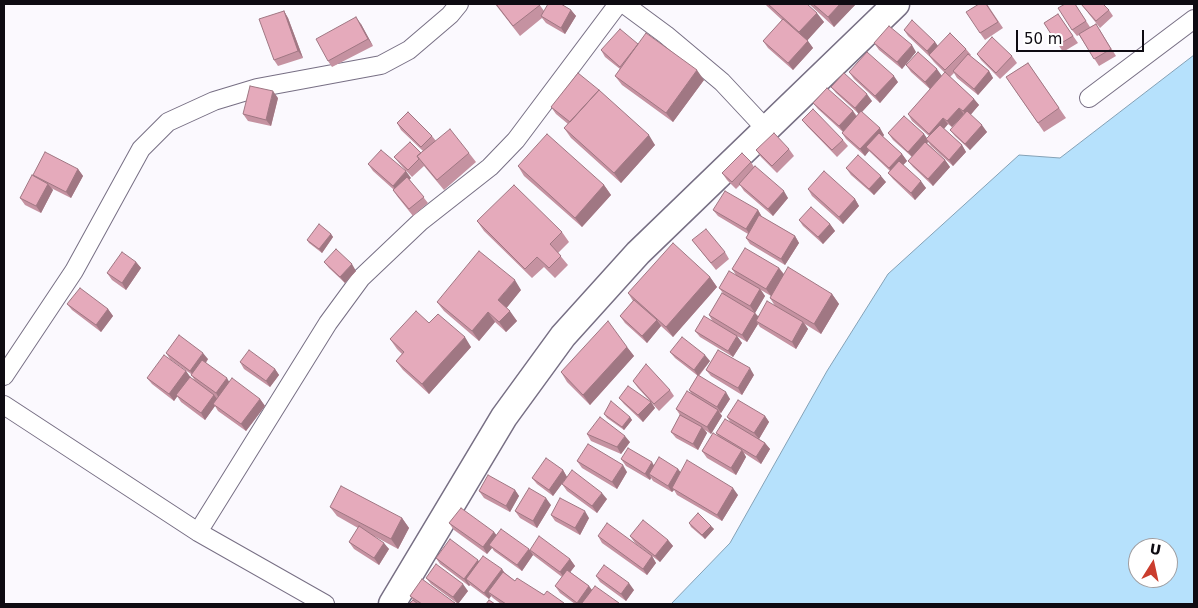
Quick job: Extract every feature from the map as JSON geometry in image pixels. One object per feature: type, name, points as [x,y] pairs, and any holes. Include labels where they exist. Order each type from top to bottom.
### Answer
[{"type":"highway","points":[[392,604],[504,417],[563,336],[638,253],[765,128],[896,4]]},
{"type":"street","points":[[4,376],[74,271],[141,149],[168,122],[214,101],[257,88],[381,65],[409,50],[450,15],[459,4]]},
{"type":"street","points":[[198,532],[328,323],[362,278],[420,222],[490,167],[516,140],[618,4]]},
{"type":"street","points":[[624,4],[666,35],[722,82],[765,128]]},
{"type":"street","points":[[1089,98],[1194,19]]},
{"type":"street","points":[[4,405],[198,532],[325,604]]},
{"type":"water","points":[[1194,55],[1194,604],[671,604],[730,543],[827,371],[888,274],[1019,155],[1060,158]]},
{"type":"building","points":[[496,4],[539,4],[540,5],[513,26]]},
{"type":"building","points":[[548,4],[561,4],[571,10],[561,28],[541,16]]},
{"type":"building","points":[[768,4],[807,4],[817,13],[799,32]]},
{"type":"building","points":[[813,4],[840,4],[828,17]]},
{"type":"building","points":[[979,4],[986,4],[998,22],[980,33],[966,12]]},
{"type":"building","points":[[1065,4],[1075,4],[1086,21],[1072,30],[1058,8]]},
{"type":"building","points":[[1081,4],[1103,4],[1109,10],[1096,21]]},
{"type":"building","points":[[284,11],[298,51],[274,60],[259,19]]},
{"type":"building","points":[[1058,14],[1073,36],[1058,45],[1044,23]]},
{"type":"building","points":[[356,17],[368,39],[328,61],[316,39]]},
{"type":"building","points":[[783,19],[808,41],[788,63],[763,41]]},
{"type":"building","points":[[912,20],[935,42],[927,51],[904,30]]},
{"type":"building","points":[[1096,24],[1111,49],[1094,59],[1079,34]]},
{"type":"building","points":[[889,26],[912,45],[897,62],[874,43]]},
{"type":"building","points":[[620,29],[638,44],[620,67],[601,50]]},
{"type":"building","points":[[646,33],[697,70],[666,113],[615,76]]},
{"type":"building","points":[[950,33],[966,49],[945,70],[929,55]]},
{"type":"building","points":[[992,37],[1012,56],[996,73],[977,54]]},
{"type":"building","points":[[867,52],[894,76],[875,96],[849,72]]},
{"type":"building","points":[[918,52],[937,69],[925,82],[906,65]]},
{"type":"building","points":[[968,54],[989,71],[974,89],[953,71]]},
{"type":"building","points":[[1028,63],[1059,108],[1038,123],[1006,77]]},
{"type":"building","points":[[945,72],[974,99],[963,111],[959,108],[947,121],[943,118],[929,134],[908,114]]},
{"type":"building","points":[[578,73],[599,90],[570,122],[551,107]]},
{"type":"building","points":[[844,73],[867,94],[855,108],[831,87]]},
{"type":"building","points":[[250,86],[273,91],[266,120],[243,114]]},
{"type":"building","points":[[827,88],[853,111],[839,126],[813,103]]},
{"type":"building","points":[[599,90],[649,135],[614,173],[564,128]]},
{"type":"building","points":[[813,109],[843,140],[832,150],[802,120]]},
{"type":"building","points":[[861,111],[880,128],[860,149],[842,133]]},
{"type":"building","points":[[967,111],[982,125],[965,144],[950,130]]},
{"type":"building","points":[[408,112],[432,136],[421,147],[397,123]]},
{"type":"building","points":[[904,116],[924,134],[908,152],[888,133]]},
{"type":"building","points":[[940,125],[962,145],[949,160],[926,139]]},
{"type":"building","points":[[450,129],[469,153],[437,180],[417,156]]},
{"type":"building","points":[[774,133],[789,149],[772,166],[756,150]]},
{"type":"building","points":[[879,133],[902,154],[889,168],[866,147]]},
{"type":"building","points":[[547,134],[604,185],[575,218],[518,166]]},
{"type":"building","points":[[410,142],[421,153],[417,156],[419,159],[408,170],[394,157]]},
{"type":"building","points":[[925,142],[945,160],[928,179],[908,161]]},
{"type":"building","points":[[381,150],[406,171],[393,186],[368,164]]},
{"type":"building","points":[[45,152],[78,169],[66,192],[33,175]]},
{"type":"building","points":[[742,153],[751,162],[732,182],[722,173]]},
{"type":"building","points":[[858,155],[881,176],[869,189],[846,168]]},
{"type":"building","points":[[899,161],[921,181],[911,193],[888,173]]},
{"type":"building","points":[[755,166],[784,191],[768,209],[739,184]]},
{"type":"building","points":[[824,171],[855,199],[839,217],[808,189]]},
{"type":"building","points":[[32,175],[48,184],[36,206],[20,198]]},
{"type":"building","points":[[407,177],[424,197],[409,209],[393,190]]},
{"type":"building","points":[[514,185],[562,232],[550,244],[561,256],[549,268],[537,257],[525,269],[477,221]]},
{"type":"building","points":[[725,191],[758,210],[746,229],[713,210]]},
{"type":"building","points":[[811,207],[830,224],[818,237],[799,220]]},
{"type":"building","points":[[759,215],[795,236],[781,259],[746,238]]},
{"type":"building","points":[[319,224],[331,234],[319,249],[307,240]]},
{"type":"building","points":[[706,229],[725,252],[711,263],[692,240]]},
{"type":"building","points":[[673,243],[710,277],[666,327],[628,293]]},
{"type":"building","points":[[745,248],[779,268],[766,289],[732,269]]},
{"type":"building","points":[[336,249],[352,264],[340,277],[324,262]]},
{"type":"building","points":[[479,251],[515,280],[498,300],[510,311],[499,322],[488,312],[472,331],[437,302]]},
{"type":"building","points":[[122,252],[136,262],[122,283],[107,273]]},
{"type":"building","points":[[788,267],[832,294],[814,324],[770,298]]},
{"type":"building","points":[[729,271],[760,289],[750,306],[719,288]]},
{"type":"building","points":[[80,288],[108,309],[96,325],[67,304]]},
{"type":"building","points":[[722,293],[755,313],[742,335],[709,315]]},
{"type":"building","points":[[634,300],[657,320],[642,336],[620,316]]},
{"type":"building","points":[[767,301],[803,322],[792,342],[756,321]]},
{"type":"building","points":[[416,311],[429,323],[438,314],[465,337],[422,384],[396,361],[404,352],[390,339]]},
{"type":"building","points":[[704,316],[737,336],[728,351],[695,331]]},
{"type":"building","points":[[608,321],[627,347],[583,395],[561,372]]},
{"type":"building","points":[[179,335],[203,353],[190,371],[166,353]]},
{"type":"building","points":[[682,337],[705,355],[694,370],[670,352]]},
{"type":"building","points":[[249,350],[275,369],[266,381],[240,362]]},
{"type":"building","points":[[718,350],[750,368],[738,388],[706,370]]},
{"type":"building","points":[[164,355],[186,371],[169,394],[147,378]]},
{"type":"building","points":[[202,360],[227,378],[216,393],[191,375]]},
{"type":"building","points":[[646,364],[670,390],[654,404],[633,381]]},
{"type":"building","points":[[698,375],[726,392],[717,407],[689,390]]},
{"type":"building","points":[[190,377],[214,395],[201,413],[176,395]]},
{"type":"building","points":[[232,378],[260,399],[241,424],[213,404]]},
{"type":"building","points":[[628,386],[651,402],[638,415],[619,398]]},
{"type":"building","points":[[687,391],[718,410],[707,427],[676,409]]},
{"type":"building","points":[[738,400],[765,416],[754,433],[727,417]]},
{"type":"building","points":[[611,401],[630,417],[622,427],[604,414]]},
{"type":"building","points":[[680,415],[702,427],[693,444],[671,432]]},
{"type":"building","points":[[600,417],[625,436],[617,447],[587,434]]},
{"type":"building","points":[[725,419],[765,443],[756,457],[716,433]]},
{"type":"building","points":[[713,433],[742,450],[731,468],[702,451]]},
{"type":"building","points":[[588,444],[623,465],[612,482],[577,461]]},
{"type":"building","points":[[628,448],[652,462],[645,474],[621,459]]},
{"type":"building","points":[[659,457],[678,469],[668,486],[649,474]]},
{"type":"building","points":[[546,458],[563,470],[549,490],[532,478]]},
{"type":"building","points":[[687,460],[733,488],[717,515],[672,488]]},
{"type":"building","points":[[572,470],[602,493],[592,506],[562,484]]},
{"type":"building","points":[[488,475],[515,490],[506,506],[479,491]]},
{"type":"building","points":[[341,486],[402,518],[391,539],[330,507]]},
{"type":"building","points":[[529,488],[546,498],[533,521],[515,511]]},
{"type":"building","points":[[560,498],[585,511],[575,528],[551,515]]},
{"type":"building","points":[[461,508],[494,532],[483,547],[449,523]]},
{"type":"building","points":[[698,513],[711,526],[702,535],[689,523]]},
{"type":"building","points":[[643,520],[668,540],[655,556],[630,536]]},
{"type":"building","points":[[607,523],[652,556],[643,569],[598,536]]},
{"type":"building","points":[[359,526],[384,543],[374,558],[349,542]]},
{"type":"building","points":[[501,529],[529,549],[517,565],[489,545]]},
{"type":"building","points":[[539,536],[570,559],[560,572],[530,550]]},
{"type":"building","points":[[450,539],[478,560],[464,579],[436,558]]},
{"type":"building","points":[[483,556],[502,569],[484,593],[466,579]]},
{"type":"building","points":[[436,564],[463,584],[453,597],[426,578]]},
{"type":"building","points":[[604,565],[629,583],[621,594],[596,576]]},
{"type":"building","points":[[567,570],[589,586],[577,603],[555,586]]},
{"type":"building","points":[[503,572],[515,581],[517,578],[544,595],[547,591],[564,603],[506,604],[488,592]]},
{"type":"building","points":[[422,579],[455,603],[422,604],[410,596]]},
{"type":"building","points":[[595,586],[619,603],[582,603]]},
{"type":"building","points":[[413,600],[418,604],[409,604]]},
{"type":"building","points":[[489,600],[495,604],[486,604]]}]
